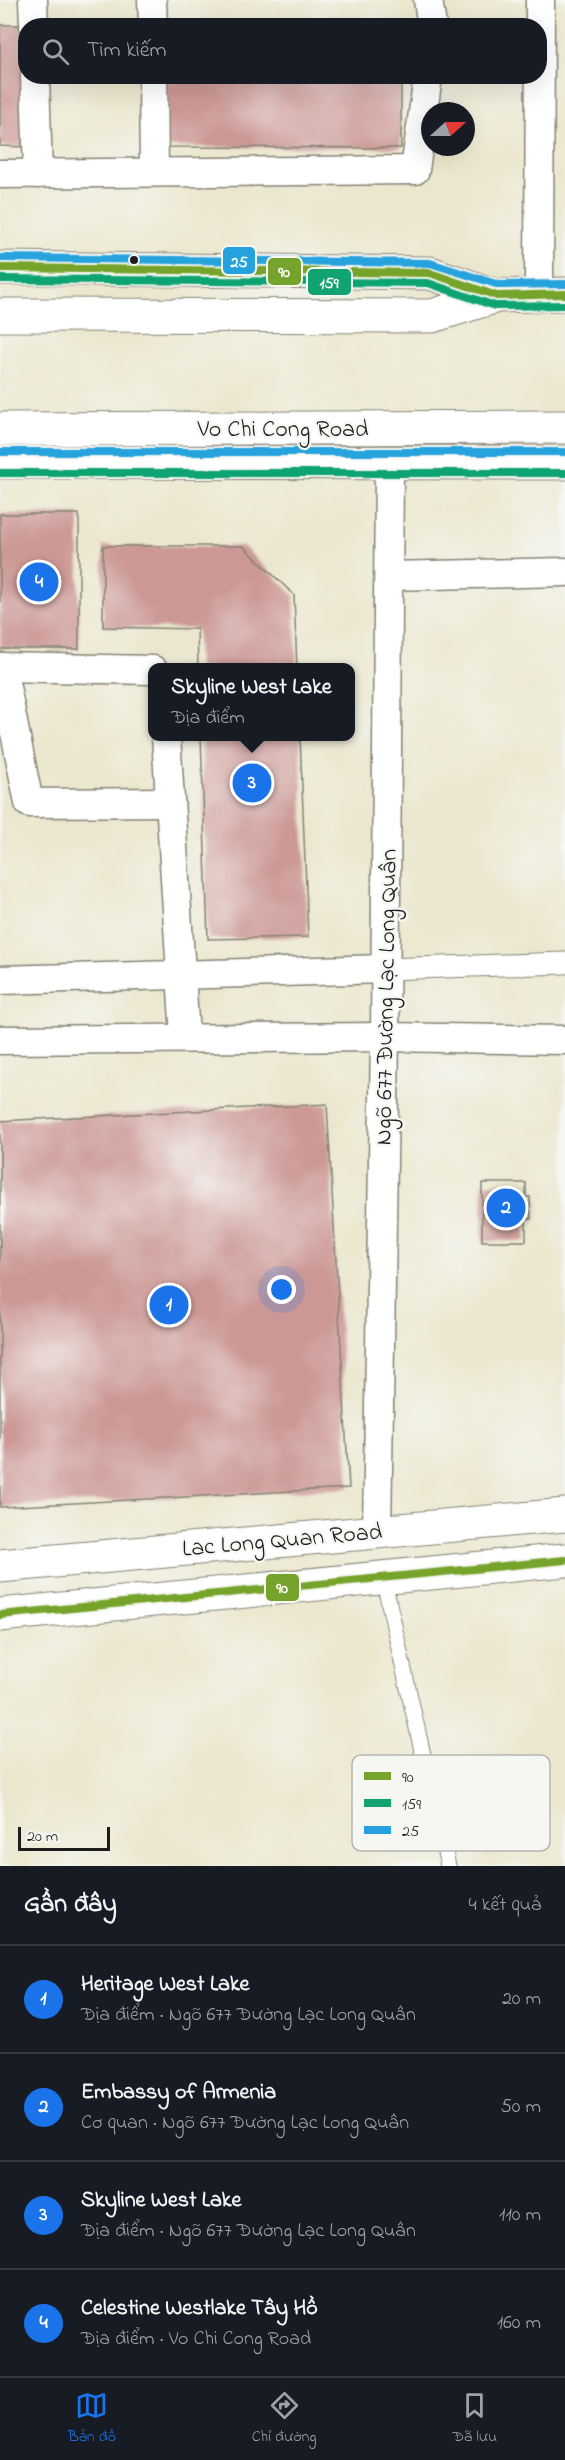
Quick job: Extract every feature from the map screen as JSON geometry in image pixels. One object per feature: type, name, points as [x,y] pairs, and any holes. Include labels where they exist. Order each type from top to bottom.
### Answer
[{"type":"main road","points":[[0,268],[430,273],[497,296]]},
{"type":"main road","points":[[0,315],[432,316],[497,296],[552,294]]},
{"type":"main road","name":"Vo Chi Cong Road","points":[[0,429],[565,427]]},
{"type":"main road","name":"Vo Chi Cong Road","points":[[0,462],[565,463]]},
{"type":"main road","name":"Lac Long Quan Road","points":[[0,1566],[378,1530],[565,1515]]},
{"type":"main road","name":"Lac Long Quan Road","points":[[0,1615],[565,1560]]},
{"type":"street","points":[[33,0],[34,18]]},
{"type":"street","points":[[152,0],[153,18]]},
{"type":"street","points":[[428,0],[431,18]]},
{"type":"street","points":[[540,0],[541,18]]},
{"type":"street","points":[[35,84],[38,174]]},
{"type":"street","points":[[153,84],[154,172]]},
{"type":"street","points":[[0,174],[415,170],[427,84]]},
{"type":"street","points":[[543,84],[552,294]]},
{"type":"street","name":"Ngõ 677 Đường Lạc Long Quân","points":[[378,1530],[385,1037],[389,463]]},
{"type":"street","points":[[389,576],[565,572]]},
{"type":"street","points":[[148,670],[1,667],[29,803],[170,802]]},
{"type":"street","points":[[166,741],[183,974],[185,1037]]},
{"type":"street","points":[[0,980],[565,963]]},
{"type":"street","points":[[0,1040],[385,1037],[565,1040]]},
{"type":"lane","points":[[383,1577],[423,1755]]},
{"type":"lane","points":[[445,1851],[448,1866]]},
{"type":"building","points":[[0,25],[18,25],[18,84],[26,84],[27,147],[0,146]]},
{"type":"building","points":[[166,84],[401,84],[401,148],[166,147]]},
{"type":"building","points":[[0,514],[79,514],[79,649],[0,649]]},
{"type":"building","points":[[103,546],[243,546],[294,595],[297,663],[198,663],[197,629],[103,627]]},
{"type":"building","points":[[201,741],[300,741],[308,937],[208,939]]},
{"type":"building","points":[[327,1104],[349,1488],[0,1507],[0,1121]]},
{"type":"building","points":[[482,1183],[526,1183],[526,1197],[530,1197],[531,1219],[526,1218],[526,1241],[482,1241]]},
{"type":"transit line","name":"25","points":[[0,258],[430,263],[499,285],[565,284]]},
{"type":"transit line","name":"90","points":[[0,268],[430,273],[497,296],[565,294]]},
{"type":"transit line","name":"159","points":[[0,279],[428,283],[495,306],[565,305]]},
{"type":"transit line","name":"25","points":[[0,452],[565,452]]},
{"type":"transit line","name":"159","points":[[0,473],[565,473]]},
{"type":"transit line","name":"90","points":[[0,1615],[565,1560]]},
{"type":"place","name":"Celestine Westlake Tây Hồ","points":[[39,582]]},
{"type":"place","name":"Skyline West Lake","points":[[252,783]]},
{"type":"place","name":"Embassy of Armenia","points":[[506,1208]]},
{"type":"place","name":"Heritage West Lake","points":[[169,1305]]}]
